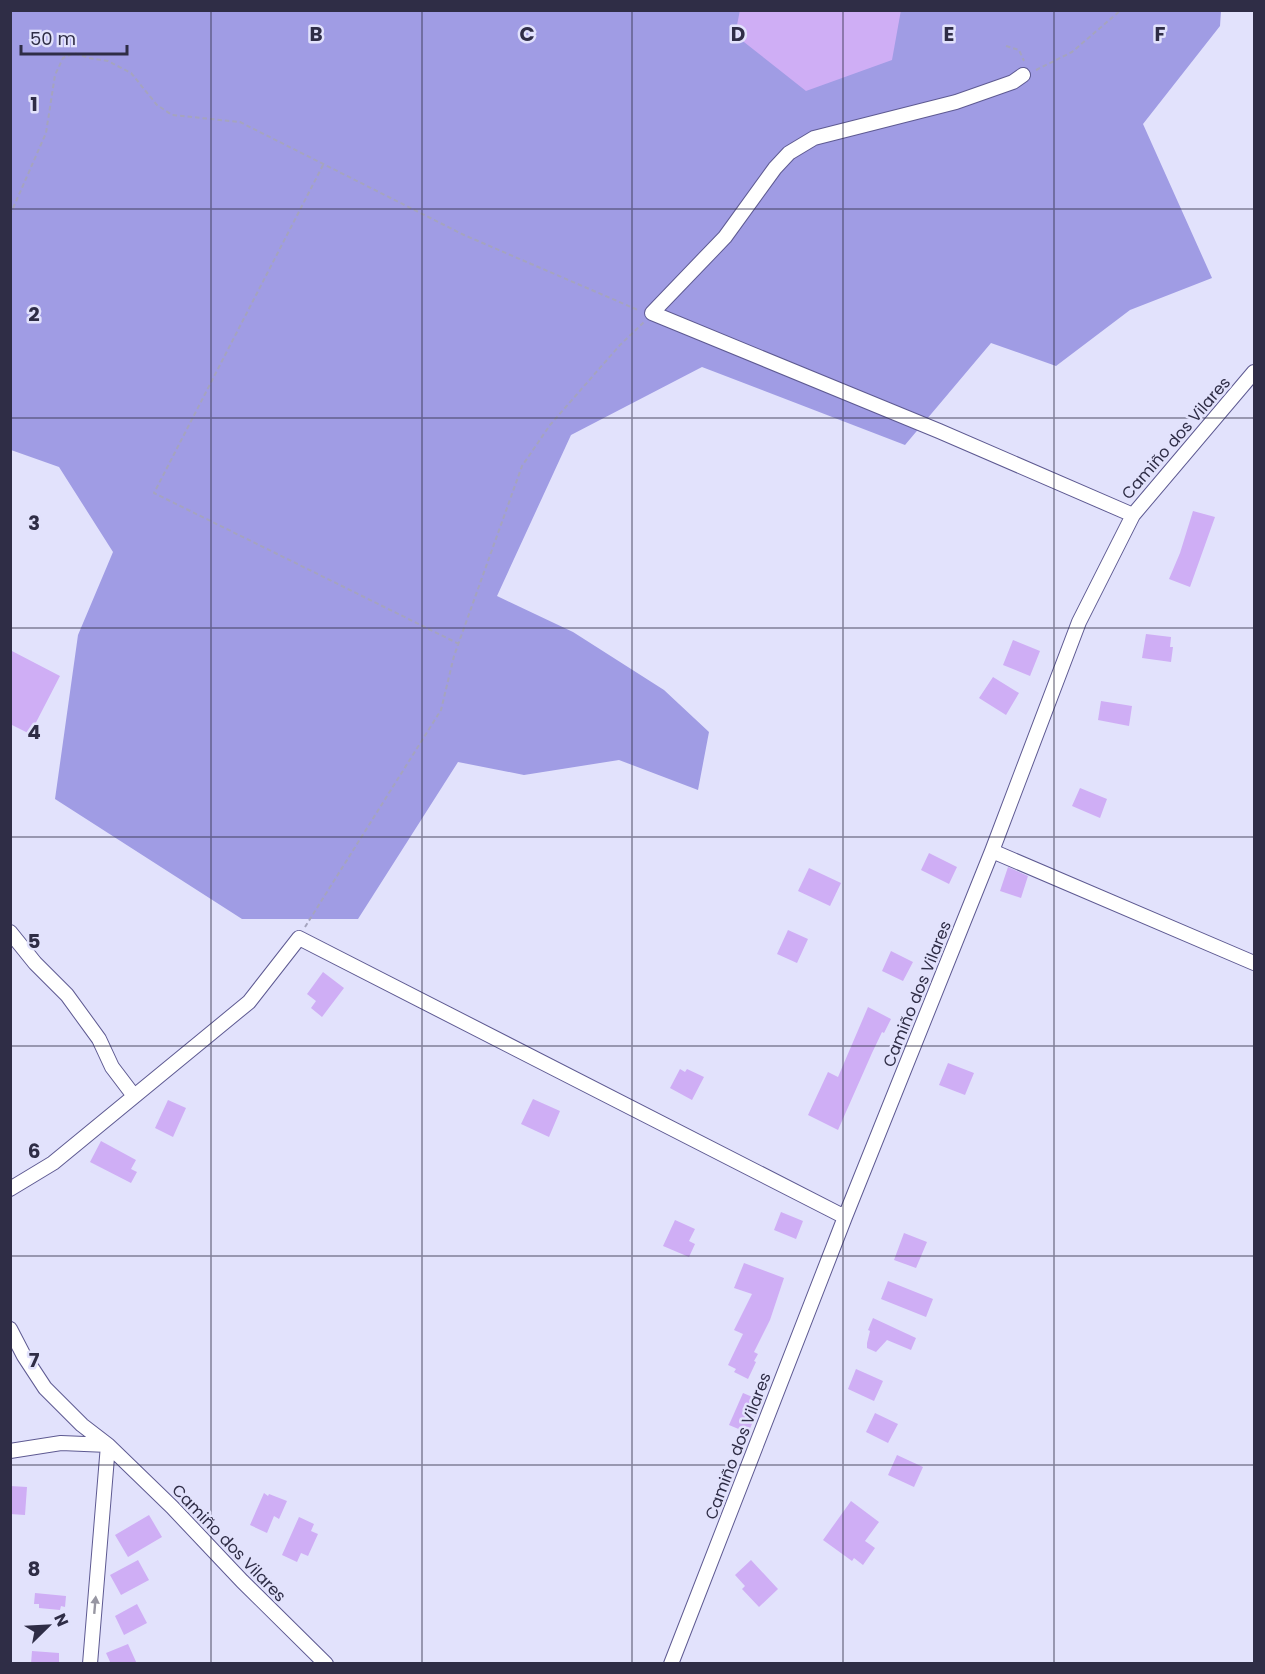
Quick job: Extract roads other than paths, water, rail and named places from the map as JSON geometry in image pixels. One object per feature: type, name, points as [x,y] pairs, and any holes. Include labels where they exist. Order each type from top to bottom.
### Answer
[{"type":"street","points":[[1023,75],[1013,82],[957,102],[814,138],[789,153],[775,168],[725,237],[652,313],[939,431],[1133,515]]},
{"type":"street","name":"Camiño dos Vilares","points":[[671,1664],[1080,622],[1133,515],[1254,372]]},
{"type":"street","points":[[992,851],[1254,963]]},
{"type":"street","points":[[10,932],[35,963],[74,1004],[99,1039],[112,1067],[134,1096]]},
{"type":"street","points":[[10,1189],[53,1163],[249,1002],[299,938],[845,1217]]},
{"type":"street","name":"Camiño dos Vilares","points":[[10,1329],[45,1388],[172,1507],[242,1581],[326,1664]]},
{"type":"street","points":[[10,1450],[61,1443],[108,1445],[90,1664]]}]
